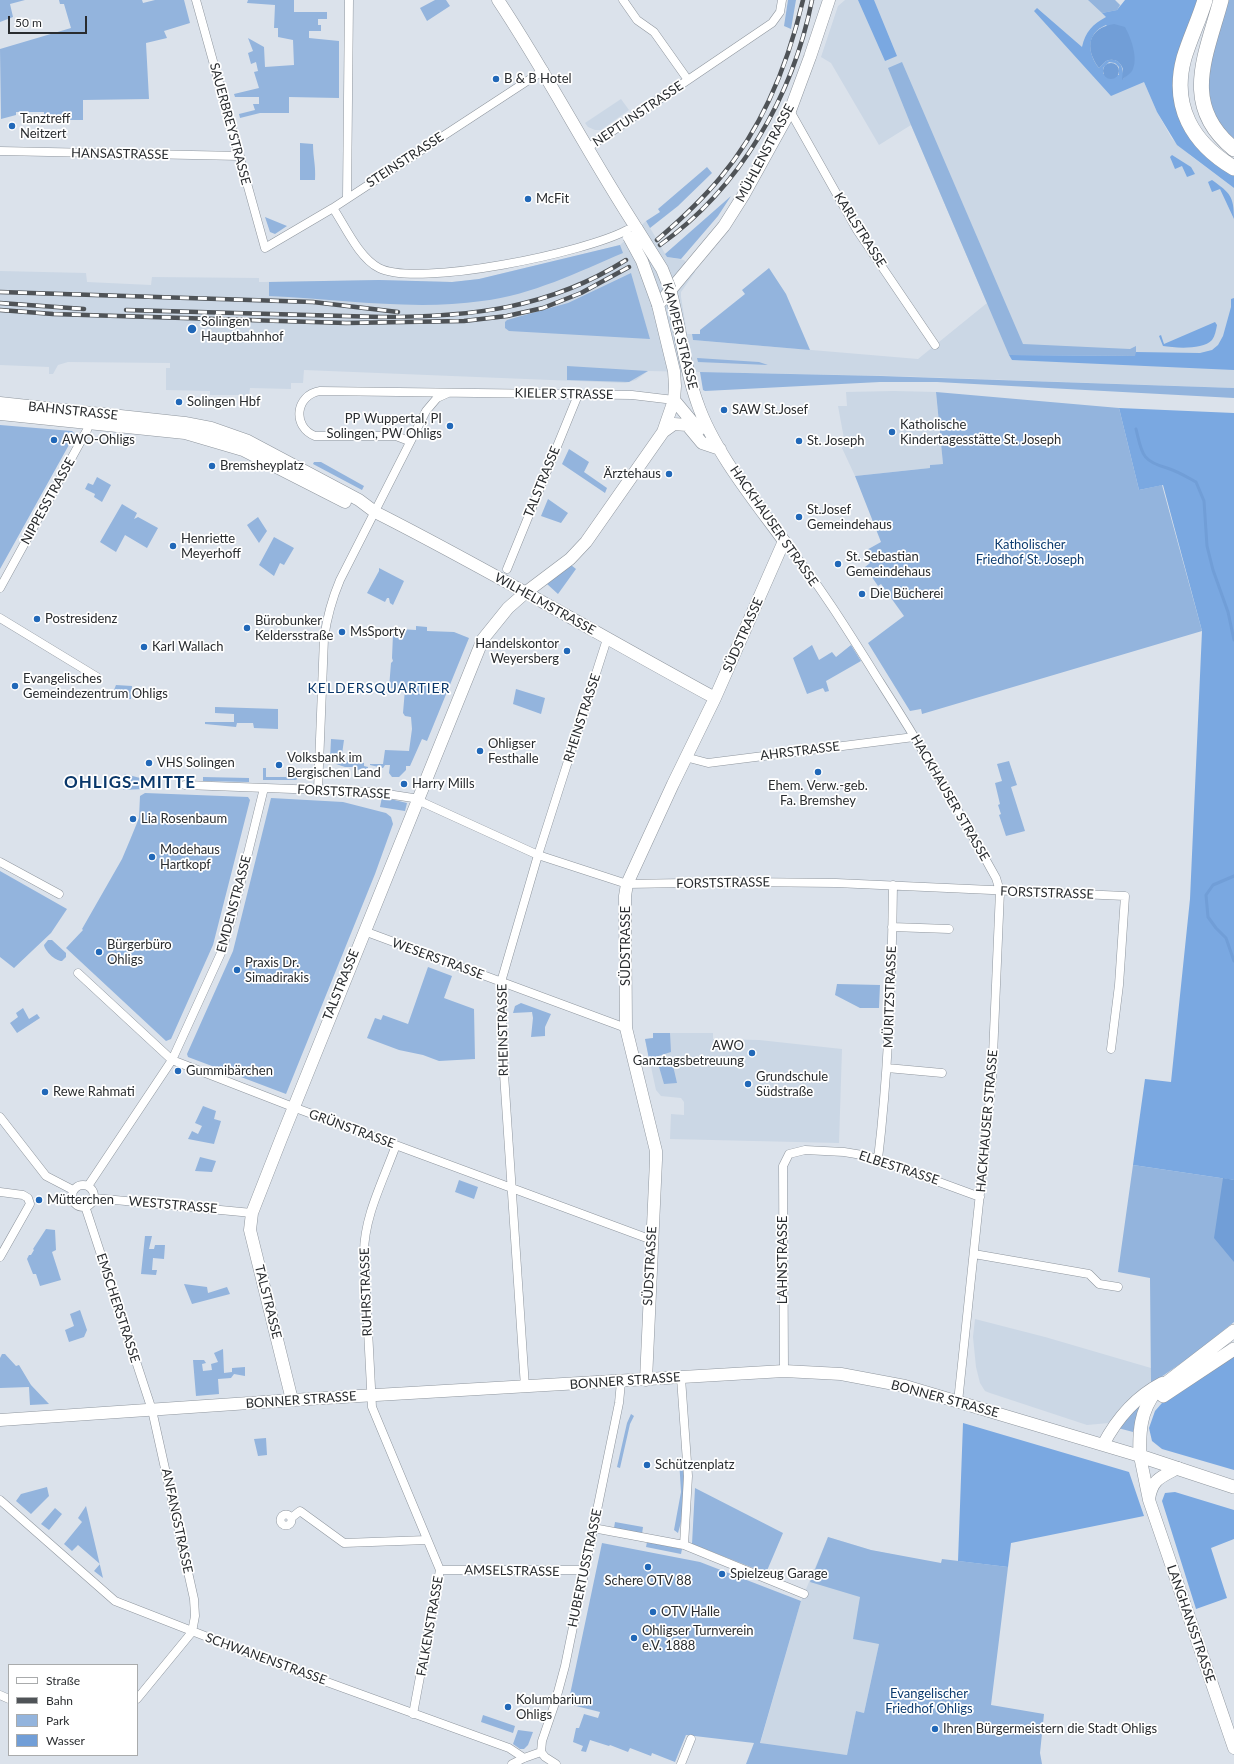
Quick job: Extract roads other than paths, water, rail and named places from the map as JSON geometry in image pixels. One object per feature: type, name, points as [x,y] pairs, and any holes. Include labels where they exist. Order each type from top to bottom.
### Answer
[{"type":"highway","points":[[1205,0],[1182,66],[1180,86],[1182,103],[1188,121],[1198,138],[1212,153],[1234,168]]},
{"type":"highway","points":[[1221,0],[1203,69],[1201,93],[1203,107],[1209,122],[1223,140],[1234,149]]},
{"type":"main road","name":"KAMPER STRASSE","points":[[498,0],[544,70],[589,147],[631,232],[658,305],[674,371],[674,400],[663,432]]},
{"type":"main road","name":"MÜHLENSTRASSE","points":[[658,305],[724,226],[743,196],[790,111],[810,57],[828,0]]},
{"type":"main road","name":"KAMPER STRASSE","points":[[631,232],[662,269],[670,289],[697,403]]},
{"type":"main road","points":[[674,400],[716,447]]},
{"type":"main road","name":"BAHNSTRASSE","points":[[0,403],[145,424]]},
{"type":"main road","name":"HACKHAUSER STRASSE","points":[[697,403],[716,447],[784,541]]},
{"type":"main road","name":"BAHNSTRASSE","points":[[0,414],[90,417]]},
{"type":"main road","name":"WILHELMSTRASSE","points":[[145,424],[185,423],[236,436],[359,500],[375,512],[715,698]]},
{"type":"main road","name":"WILHELMSTRASSE","points":[[145,424],[231,445],[272,464],[355,508],[375,512]]},
{"type":"main road","points":[[663,432],[674,424],[687,425],[702,443],[716,447]]},
{"type":"main road","name":"TALSTRASSE","points":[[292,1400],[251,1235],[252,1213],[293,1107],[483,639],[495,622],[525,593],[570,559],[586,542],[663,432]]},
{"type":"main road","name":"SÜDSTRASSE","points":[[646,1380],[656,1151],[626,1028],[625,896],[627,884],[685,758],[715,698],[784,541]]},
{"type":"main road","points":[[1140,1456],[1140,1430],[1144,1411],[1150,1399],[1172,1378],[1221,1343],[1234,1331]]},
{"type":"main road","points":[[1144,1411],[1171,1390],[1234,1349]]},
{"type":"main road","name":"BONNER STRASSE","points":[[0,1420],[292,1400],[621,1382],[784,1371],[841,1374],[905,1386],[1140,1456],[1234,1487]]},
{"type":"main road","points":[[1102,1445],[1111,1428],[1127,1409],[1152,1388],[1172,1378]]},
{"type":"main road","name":"LANGHANSSTRASSE","points":[[1140,1456],[1149,1500],[1234,1748]]},
{"type":"main road","points":[[1149,1500],[1150,1489],[1157,1480],[1178,1468]]},
{"type":"street","name":"SAUERBREYSTRASSE","points":[[196,0],[265,248]]},
{"type":"street","points":[[347,198],[349,0]]},
{"type":"street","name":"NEPTUNSTRASSE","points":[[623,0],[637,20],[654,32],[688,80]]},
{"type":"street","name":"NEPTUNSTRASSE","points":[[589,147],[772,23],[780,12],[782,0]]},
{"type":"street","name":"STEINSTRASSE","points":[[265,248],[333,208],[544,70]]},
{"type":"street","name":"KARLSTRASSE","points":[[790,111],[857,230],[935,345]]},
{"type":"street","name":"HANSASTRASSE","points":[[0,151],[240,156]]},
{"type":"street","points":[[333,208],[370,262],[383,270],[400,274],[428,274],[484,268],[602,241],[631,232]]},
{"type":"street","name":"KIELER STRASSE","points":[[409,442],[396,436],[315,436],[307,432],[301,424],[299,410],[304,400],[316,392],[413,391],[632,395],[674,400]]},
{"type":"street","name":"KIELER STRASSE","points":[[318,790],[324,644],[327,619],[340,580],[426,411],[432,402],[444,395],[454,392]]},
{"type":"street","name":"TALSTRASSE","points":[[507,569],[578,395]]},
{"type":"street","name":"NIPPESSTRASSE","points":[[0,588],[87,430],[90,417]]},
{"type":"street","name":"HACKHAUSER STRASSE","points":[[784,541],[853,637],[952,799],[996,878],[1000,891],[992,1071],[958,1402]]},
{"type":"street","points":[[0,618],[97,677]]},
{"type":"street","name":"RHEINSTRASSE","points":[[525,1387],[513,1189],[503,1059],[501,982],[538,855],[606,639]]},
{"type":"street","name":"AHRSTRASSE","points":[[685,758],[708,763],[914,737]]},
{"type":"street","name":"FORSTSTRASSE","points":[[185,785],[374,792],[398,795],[417,800],[538,855],[627,884],[742,882],[893,885],[1125,896],[1119,977],[1111,1049]]},
{"type":"street","name":"EMDENSTRASSE","points":[[172,1060],[221,953],[232,918],[264,788]]},
{"type":"street","points":[[0,862],[59,894]]},
{"type":"street","name":"MÜRITZSTRASSE","points":[[878,1159],[884,1117],[887,1068],[893,885]]},
{"type":"street","name":"MÜRITZSTRASSE","points":[[892,927],[949,929]]},
{"type":"street","name":"WESERSTRASSE","points":[[364,931],[626,1028]]},
{"type":"street","name":"GRÜNSTRASSE","points":[[78,972],[172,1060],[293,1107],[652,1240]]},
{"type":"street","points":[[88,1186],[172,1060]]},
{"type":"street","points":[[887,1068],[942,1073]]},
{"type":"street","points":[[0,1117],[46,1176],[73,1190]]},
{"type":"street","name":"RUHRSTRASSE","points":[[371,1396],[364,1240],[372,1212],[396,1145]]},
{"type":"street","name":"ELBESTRASSE","points":[[792,1152],[805,1150],[844,1152],[878,1159],[980,1197]]},
{"type":"street","name":"LAHNSTRASSE","points":[[784,1371],[783,1166],[786,1159],[792,1152]]},
{"type":"street","points":[[80,1185],[88,1186],[93,1191],[94,1198],[90,1204],[79,1206],[73,1201],[73,1190],[80,1185]]},
{"type":"street","points":[[0,1192],[23,1195],[28,1198],[30,1204],[28,1210],[0,1257]]},
{"type":"street","name":"WESTSTRASSE","points":[[94,1198],[252,1213]]},
{"type":"street","name":"EMSCHERSTRASSE","points":[[85,1206],[152,1410]]},
{"type":"street","points":[[974,1254],[1089,1274],[1099,1284],[1118,1287]]},
{"type":"street","points":[[681,1378],[688,1476],[684,1544]]},
{"type":"street","name":"HUBERTUSSTRASSE","points":[[541,1752],[542,1741],[563,1674],[620,1403],[621,1382]]},
{"type":"street","name":"FALKENSTRASSE","points":[[371,1396],[372,1407],[440,1570],[414,1714]]},
{"type":"street","name":"ANFANGSTRASSE","points":[[152,1410],[194,1600],[195,1616],[192,1632]]},
{"type":"street","name":"SCHWANENSTRASSE","points":[[0,1500],[111,1599],[192,1632],[509,1748],[524,1758]]},
{"type":"street","points":[[291,1518],[300,1511],[344,1543],[427,1540]]},
{"type":"street","points":[[593,1528],[684,1544],[804,1594]]},
{"type":"street","name":"AMSELSTRASSE","points":[[440,1570],[584,1570]]},
{"type":"street","points":[[138,1698],[192,1632]]},
{"type":"street","points":[[681,1764],[691,1739]]},
{"type":"street","points":[[512,1764],[541,1752],[552,1763]]},
{"type":"water","points":[[1114,24],[1125,27],[1132,43],[1135,61],[1132,71],[1122,80],[1123,69],[1120,64],[1114,60],[1109,60],[1099,68],[1094,61],[1090,46],[1094,34],[1105,26]]},
{"type":"water","points":[[1108,63],[1114,63],[1119,68],[1117,77],[1114,79],[1108,79],[1103,74],[1103,68]]},
{"type":"water","points":[[1223,1178],[1234,1180],[1234,1262],[1214,1238]]},
{"type":"waterway","points":[[1136,429],[1142,450],[1147,459],[1182,474],[1196,482],[1204,501],[1207,546],[1213,570],[1228,612],[1234,640]]},
{"type":"waterway","points":[[1234,876],[1213,885],[1206,895],[1208,917],[1226,938],[1234,961]]},
{"type":"railway","points":[[657,240],[705,195],[720,178],[749,138],[772,94],[790,48],[803,0]]},
{"type":"railway","points":[[660,245],[689,222],[715,196],[738,168],[759,137],[777,105],[791,71],[803,36],[812,0]]},
{"type":"railway","points":[[126,310],[381,317],[414,317],[477,312],[538,300],[567,290],[597,277],[626,260]]},
{"type":"railway","points":[[0,310],[53,314],[346,323],[464,321],[507,316],[543,308],[581,293],[629,267]]},
{"type":"railway","points":[[0,292],[313,302],[398,312]]},
{"type":"railway","points":[[0,303],[84,309]]},
{"type":"place","name":"B & B Hotel","points":[[496,79]]},
{"type":"place","name":"Tanztreff Neitzert","points":[[12,126]]},
{"type":"place","name":"McFit","points":[[528,199]]},
{"type":"place","name":"Solingen Hauptbahnhof","points":[[192,329]]},
{"type":"place","name":"Solingen Hbf","points":[[179,402]]},
{"type":"place","name":"SAW St.Josef","points":[[724,410]]},
{"type":"place","name":"PP Wuppertal, PI Solingen, PW Ohligs","points":[[450,426]]},
{"type":"place","name":"Katholische Kindertagesstätte St. Joseph","points":[[892,432]]},
{"type":"place","name":"AWO-Ohligs","points":[[54,440]]},
{"type":"place","name":"St. Joseph","points":[[799,441]]},
{"type":"place","name":"Bremsheyplatz","points":[[212,466]]},
{"type":"place","name":"Ärztehaus","points":[[669,474]]},
{"type":"place","name":"St.Josef Gemeindehaus","points":[[799,517]]},
{"type":"place","name":"Henriette Meyerhoff","points":[[173,546]]},
{"type":"place","name":"St. Sebastian Gemeindehaus","points":[[838,564]]},
{"type":"place","name":"Die Bücherei","points":[[862,594]]},
{"type":"place","name":"Postresidenz","points":[[37,619]]},
{"type":"place","name":"Bürobunker Keldersstraße","points":[[247,628]]},
{"type":"place","name":"MsSporty","points":[[342,632]]},
{"type":"place","name":"Karl Wallach","points":[[144,647]]},
{"type":"place","name":"Handelskontor Weyersberg","points":[[567,651]]},
{"type":"place","name":"Evangelisches Gemeindezentrum Ohligs","points":[[15,686]]},
{"type":"place","name":"Ohligser Festhalle","points":[[480,751]]},
{"type":"place","name":"VHS Solingen","points":[[149,763]]},
{"type":"place","name":"Volksbank im Bergischen Land","points":[[279,765]]},
{"type":"place","name":"Ehem. Verw.-geb. Fa. Bremshey","points":[[818,772]]},
{"type":"place","name":"Harry Mills","points":[[404,784]]},
{"type":"place","name":"Lia Rosenbaum","points":[[133,819]]},
{"type":"place","name":"Modehaus Hartkopf","points":[[152,857]]},
{"type":"place","name":"Bürgerbüro Ohligs","points":[[99,952]]},
{"type":"place","name":"Praxis Dr. Simadirakis","points":[[237,970]]},
{"type":"place","name":"AWO Ganztagsbetreuung","points":[[752,1053]]},
{"type":"place","name":"Gummibärchen","points":[[178,1071]]},
{"type":"place","name":"Grundschule Südstraße","points":[[748,1084]]},
{"type":"place","name":"Rewe Rahmati","points":[[45,1092]]},
{"type":"place","name":"Mütterchen","points":[[39,1200]]},
{"type":"place","name":"Schützenplatz","points":[[647,1465]]},
{"type":"place","name":"Schere OTV 88","points":[[648,1567]]},
{"type":"place","name":"Spielzeug Garage","points":[[722,1574]]},
{"type":"place","name":"OTV Halle","points":[[653,1612]]},
{"type":"place","name":"Ohligser Turnverein e.V. 1888","points":[[634,1638]]},
{"type":"place","name":"Kolumbarium Ohligs","points":[[508,1707]]},
{"type":"place","name":"Ihren Bürgermeistern die Stadt Ohligs","points":[[935,1729]]},
{"type":"district","name":"KELDERSQUARTIER","points":[[379,688]]},
{"type":"district","name":"OHLIGS-MITTE","points":[[130,783]]},
{"type":"park label","name":"Katholischer Friedhof St. Joseph","points":[[1030,552]]},
{"type":"park label","name":"Evangelischer Friedhof Ohligs","points":[[929,1702]]}]
